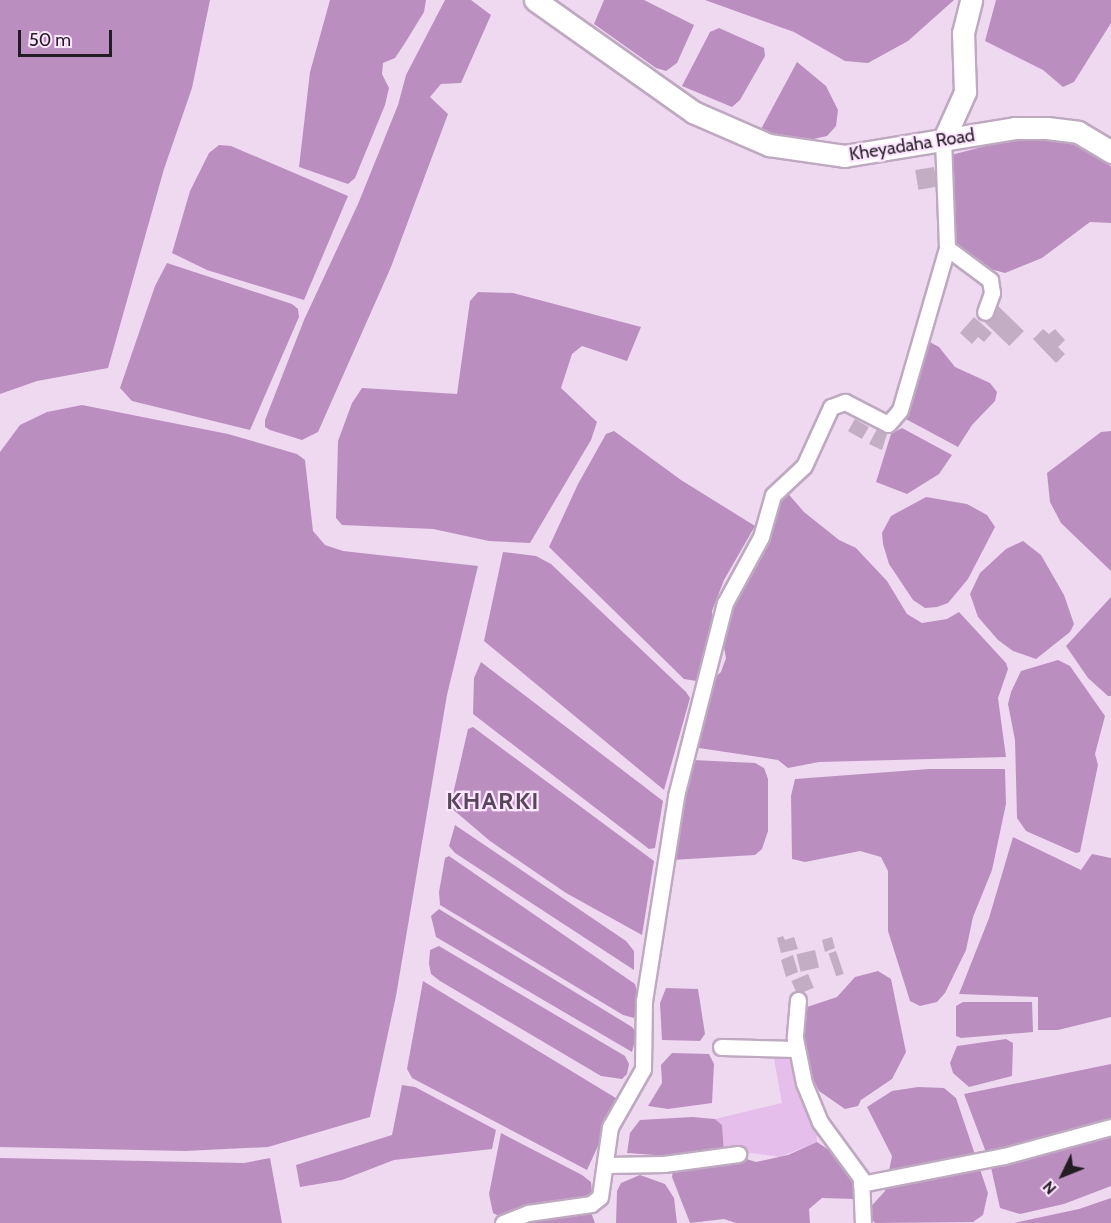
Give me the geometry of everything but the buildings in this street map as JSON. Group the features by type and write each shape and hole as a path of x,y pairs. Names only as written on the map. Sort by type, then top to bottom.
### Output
{"main road":[{"name":"Kheyadaha Road","path":"535,0 693,112 769,145 844,156 1016,128 1047,128 1078,132 1111,152"},
{"path":"943,141 965,92 963,33 971,0"}],"street":[{"path":"502,1223 528,1213 596,1202 606,1164 610,1127 643,1069 644,1001 676,795 729,590 761,537 773,495 804,466 831,407 845,402 888,424 897,417 947,248 943,141"},
{"path":"947,248 990,280 992,293 985,312"},
{"path":"798,1000 796,1049 820,1122 856,1168 861,1184 863,1223"},
{"path":"722,1047 796,1049"},
{"path":"861,1184 1004,1156 1111,1126"},
{"path":"606,1164 664,1164 738,1154"}],"shaded area":[{"path":"0,0 210,0 192,88 164,169 108,368 37,381 0,394"},
{"path":"330,0 426,0 424,12 395,58 383,63 382,74 389,88 385,105 355,178 348,184 299,167 310,72"},
{"path":"445,0 471,0 491,15 461,83 441,84 430,97 448,114 391,267 318,432 302,440 270,430 265,427 265,420 304,320 358,204 398,105 406,75"},
{"path":"604,0 644,0 694,25 677,63 666,71 656,68 594,24"},
{"path":"705,0 954,0 908,41 868,63 845,61 794,32"},
{"path":"996,0 1111,0 1111,23 1074,82 1063,87 1043,70 985,41"},
{"path":"719,28 764,48 765,56 740,100 732,107 682,86 710,32"},
{"path":"797,62 826,86 838,110 836,126 827,136 809,140 778,136 761,129"},
{"path":"1042,138 1075,145 1102,156 1111,167 1111,223 1090,222 1042,258 1005,273 979,266 952,240 951,155 1005,141"},
{"path":"219,145 231,146 348,196 304,300 207,270 172,253 190,191 209,153"},
{"path":"167,263 292,304 298,309 299,317 250,430 132,401 120,388 155,286"},
{"path":"478,292 513,293 641,327 627,361 582,346 572,354 561,388 597,422 591,440 530,543 489,541 433,529 342,525 336,518 338,441 352,403 362,388 457,394 470,301"},
{"path":"926,340 939,347 955,367 990,383 997,392 995,401 972,425 958,447 902,417"},
{"path":"82,405 228,434 297,454 305,460 313,531 325,545 343,551 478,566 447,695 396,996 370,1117 268,1147 185,1151 0,1147 0,452 20,425 47,412"},
{"path":"902,428 952,455 939,474 907,494 876,482 891,434"},
{"path":"614,431 681,480 755,526 724,580 712,611 713,632 696,681 684,679 549,547 578,484 606,434"},
{"path":"1111,431 1111,571 1061,523 1050,502 1047,473 1101,432"},
{"path":"785,490 804,512 839,540 856,548 887,581 907,614 922,623 947,619 959,612 1006,663 1008,669 998,698 1006,757 819,762 788,768 778,760 699,748 692,742 705,686 721,672 726,658 722,637 729,603 776,495"},
{"path":"926,497 967,504 987,515 995,527 968,579 948,603 925,608 913,600 889,564 882,533 891,516"},
{"path":"1023,541 1041,555 1064,595 1074,624 1070,632 1036,659 1013,651 998,640 978,617 970,594 980,573 1006,549"},
{"path":"503,552 536,556 551,564 686,692 690,698 664,790 484,641"},
{"path":"1111,597 1111,696 1108,696 1088,678 1066,646"},
{"path":"1058,660 1070,666 1105,716 1095,754 1098,765 1080,852 1076,853 1026,831 1017,818 1015,740 1008,704 1011,692 1021,671"},
{"path":"481,662 663,801 655,848 649,849 473,714 474,678"},
{"path":"473,727 654,861 642,935 566,893 490,841 450,807 468,729"},
{"path":"693,760 755,763 764,768 768,779 768,831 762,849 755,855 672,860 689,767"},
{"path":"929,769 1005,769 1006,804 992,870 973,917 966,950 945,993 937,1002 920,1006 910,1001 888,931 888,871 881,857 860,851 805,862 792,859 791,796 795,779"},
{"path":"455,825 626,941 634,951 634,970 455,853 449,846"},
{"path":"1013,837 1081,870 1092,854 1111,858 1111,1017 1058,1030 1038,1030 1038,997 959,994 989,918"},
{"path":"449,856 635,984 639,999 634,1018 623,1015 440,905 439,892 445,858"},
{"path":"439,909 632,1027 637,1033 632,1052 436,937 431,916"},
{"path":"439,946 625,1056 629,1064 627,1074 622,1079 601,1076 440,981 431,974 429,964 430,950"},
{"path":"878,971 891,979 906,1052 892,1079 861,1100 858,1106 845,1109 819,1091 805,1063 801,1032 807,1007 837,997 855,977"},
{"path":"423,981 624,1103 603,1135 587,1170 412,1078 407,1069"},
{"path":"666,988 698,989 705,1034 700,1041 662,1040 660,1003"},
{"path":"963,1002 1032,1002 1033,1032 961,1038 956,1036 956,1006"},
{"path":"1006,1039 1013,1043 1012,1076 969,1087 953,1073 950,1063 957,1046"},
{"path":"772,1048 796,1049 816,1117 817,1142 780,1157 750,1153 743,1158 724,1153 722,1125 715,1119 782,1103"},
{"path":"672,1053 709,1054 714,1064 712,1103 668,1109 648,1106 662,1083 661,1065"},
{"path":"1111,1064 1111,1186 1064,1204 1020,1214 1000,1208 990,1163 964,1094"},
{"path":"402,1085 415,1087 496,1130 492,1149 394,1160 342,1180 300,1187 296,1165 392,1135"},
{"path":"918,1087 944,1088 956,1098 988,1193 983,1215 973,1222 875,1223 866,1212 885,1191 892,1156 867,1107 892,1091"},
{"path":"692,1117 715,1119 722,1125 724,1153 683,1157 627,1153 630,1133 640,1120"},
{"path":"501,1133 582,1175 591,1182 592,1193 588,1198 503,1218 493,1213 489,1194"},
{"path":"817,1142 835,1154 855,1179 854,1199 822,1198 809,1209 810,1223 736,1223 724,1219 690,1223 672,1177 673,1169 743,1158 756,1162 788,1155"},
{"path":"0,1158 244,1163 270,1158 282,1223 0,1223"},
{"path":"640,1175 665,1184 674,1198 677,1223 616,1223 617,1191 621,1183"},
{"path":"1111,1198 1111,1223 1014,1223 1079,1209"},
{"path":"590,1210 595,1223 511,1223"}],"district":[{"name":"KHARKI","path":"493,801"}]}
